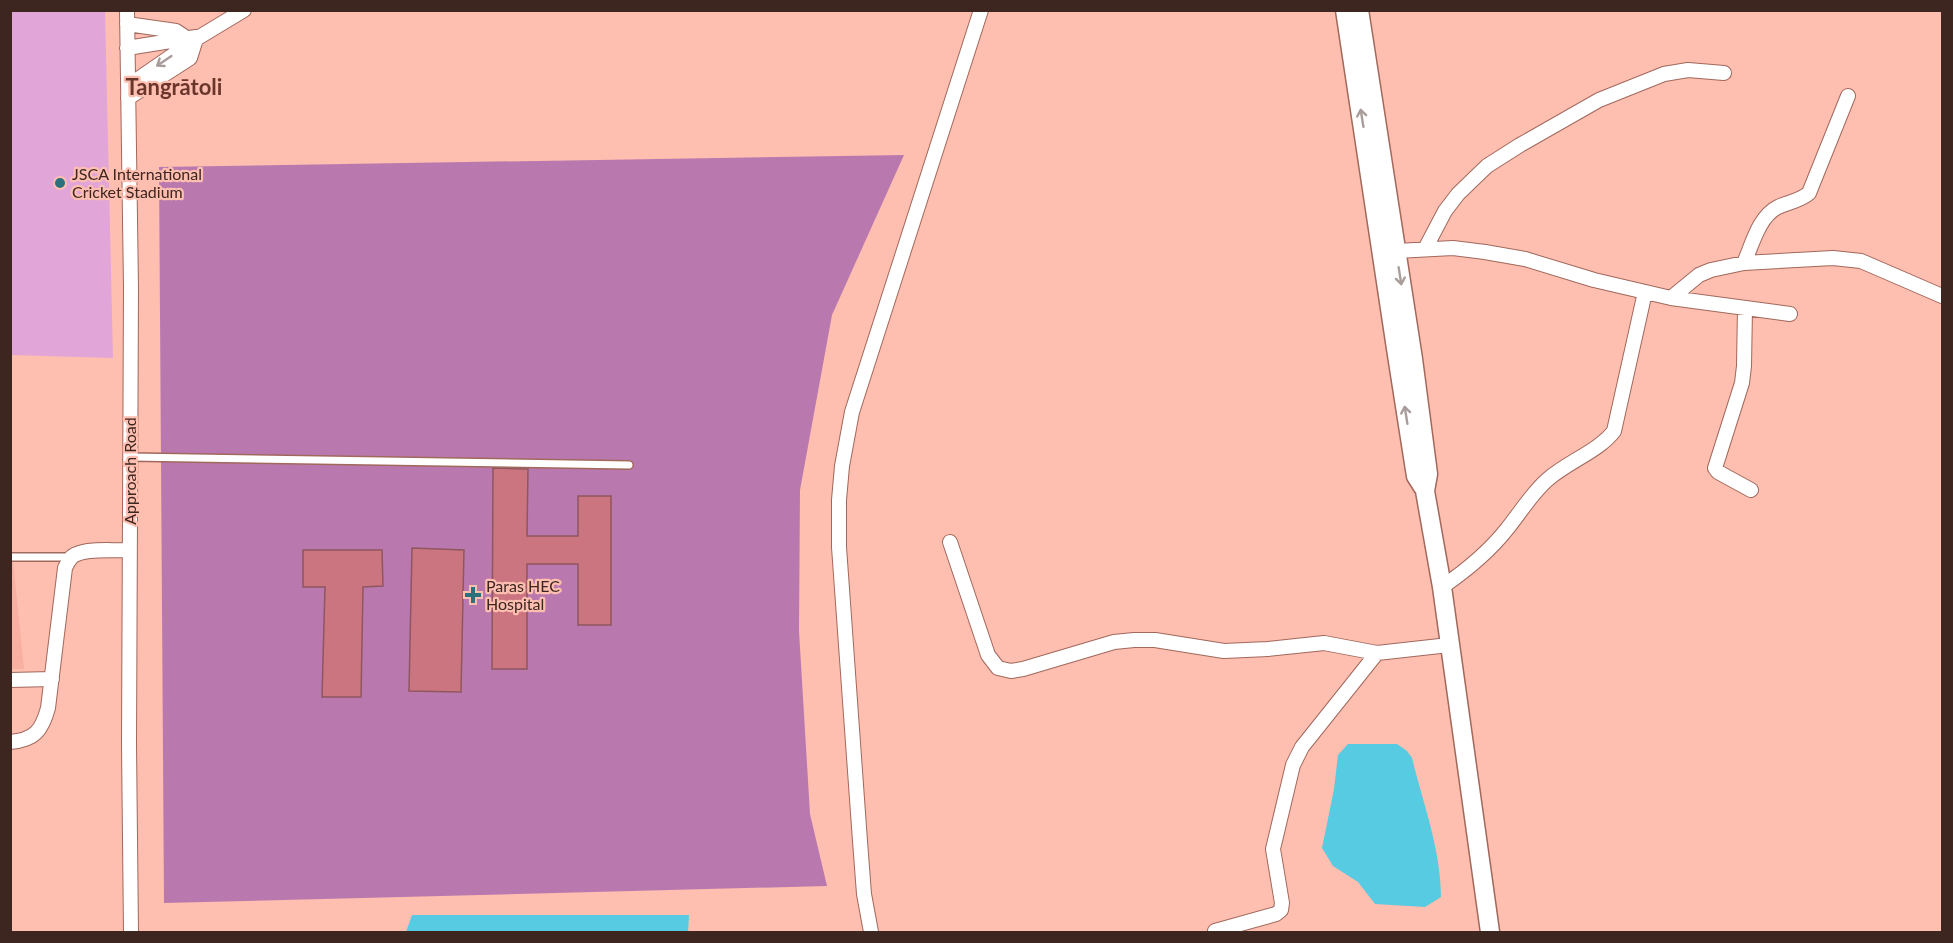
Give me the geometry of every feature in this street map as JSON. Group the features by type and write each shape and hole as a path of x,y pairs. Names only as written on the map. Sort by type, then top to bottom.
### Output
{"main road":[{"path":"1345,10 1416,476 1425,491"},
{"path":"1359,10 1428,474 1425,491 1442,586 1490,933"}],"street":[{"path":"127,48 195,38 244,10"},
{"path":"871,933 864,894 840,547 839,500 842,466 852,412 981,10"},
{"path":"127,17 195,38"},
{"name":"Approach Road","path":"127,17 131,288 129,550 131,933"},
{"path":"128,92 190,58 195,38"},
{"path":"1425,249 1445,211 1458,194 1487,166 1520,145 1599,100 1664,74 1688,70 1724,74"},
{"path":"1744,263 1767,215 1779,206 1798,200 1809,193 1848,96"},
{"path":"1396,251 1464,250 1525,259 1593,280 1671,298 1790,314"},
{"path":"1671,298 1700,275 1711,270 1744,263 1833,258 1861,261 1942,296"},
{"path":"1442,586 1474,564 1491,548 1545,482 1557,471 1605,441 1614,431 1645,292"},
{"path":"1745,308 1742,383 1715,468 1718,472 1751,490"},
{"path":"950,542 988,655 998,668 1004,670 1023,669 1114,642 1134,640 1155,640 1224,651 1260,650 1324,643 1377,653 1449,645"},
{"path":"10,742 26,740 34,735 40,728 48,708 65,568 72,557 84,552 129,550"},
{"path":"1215,931 1276,914 1281,910 1282,903 1272,849 1293,765 1312,733 1377,653"},
{"path":"10,680 52,679"}],"lane":[{"path":"130,457 629,465"},
{"path":"10,557 72,557"}],"shaded area":[{"name":"JSCA International Cricket Stadium","path":"11,10 105,11 113,358 11,355"},
{"path":"904,155 832,315 800,490 799,631 810,814 827,886 164,903 159,167"},
{"path":"11,542 24,669 11,669"}],"water":[{"path":"1348,744 1397,744 1412,758 1435,844 1440,879 1441,897 1425,907 1375,904 1358,882 1333,866 1322,848 1334,789 1338,755"},
{"path":"412,915 689,915 688,932 406,932"}],"building":[{"path":"493,468 528,469 527,536 578,536 578,496 611,496 611,625 578,625 578,564 527,564 527,669 492,669"},
{"path":"412,548 464,550 461,692 409,691"},
{"path":"303,550 382,550 383,586 363,587 361,697 322,697 325,587 303,587"}],"place":[{"name":"JSCA International Cricket Stadium","path":"60,183"},
{"name":"Paras HEC Hospital","path":"473,595"}],"district":[{"name":"Tangrātoli","path":"174,87"}]}
